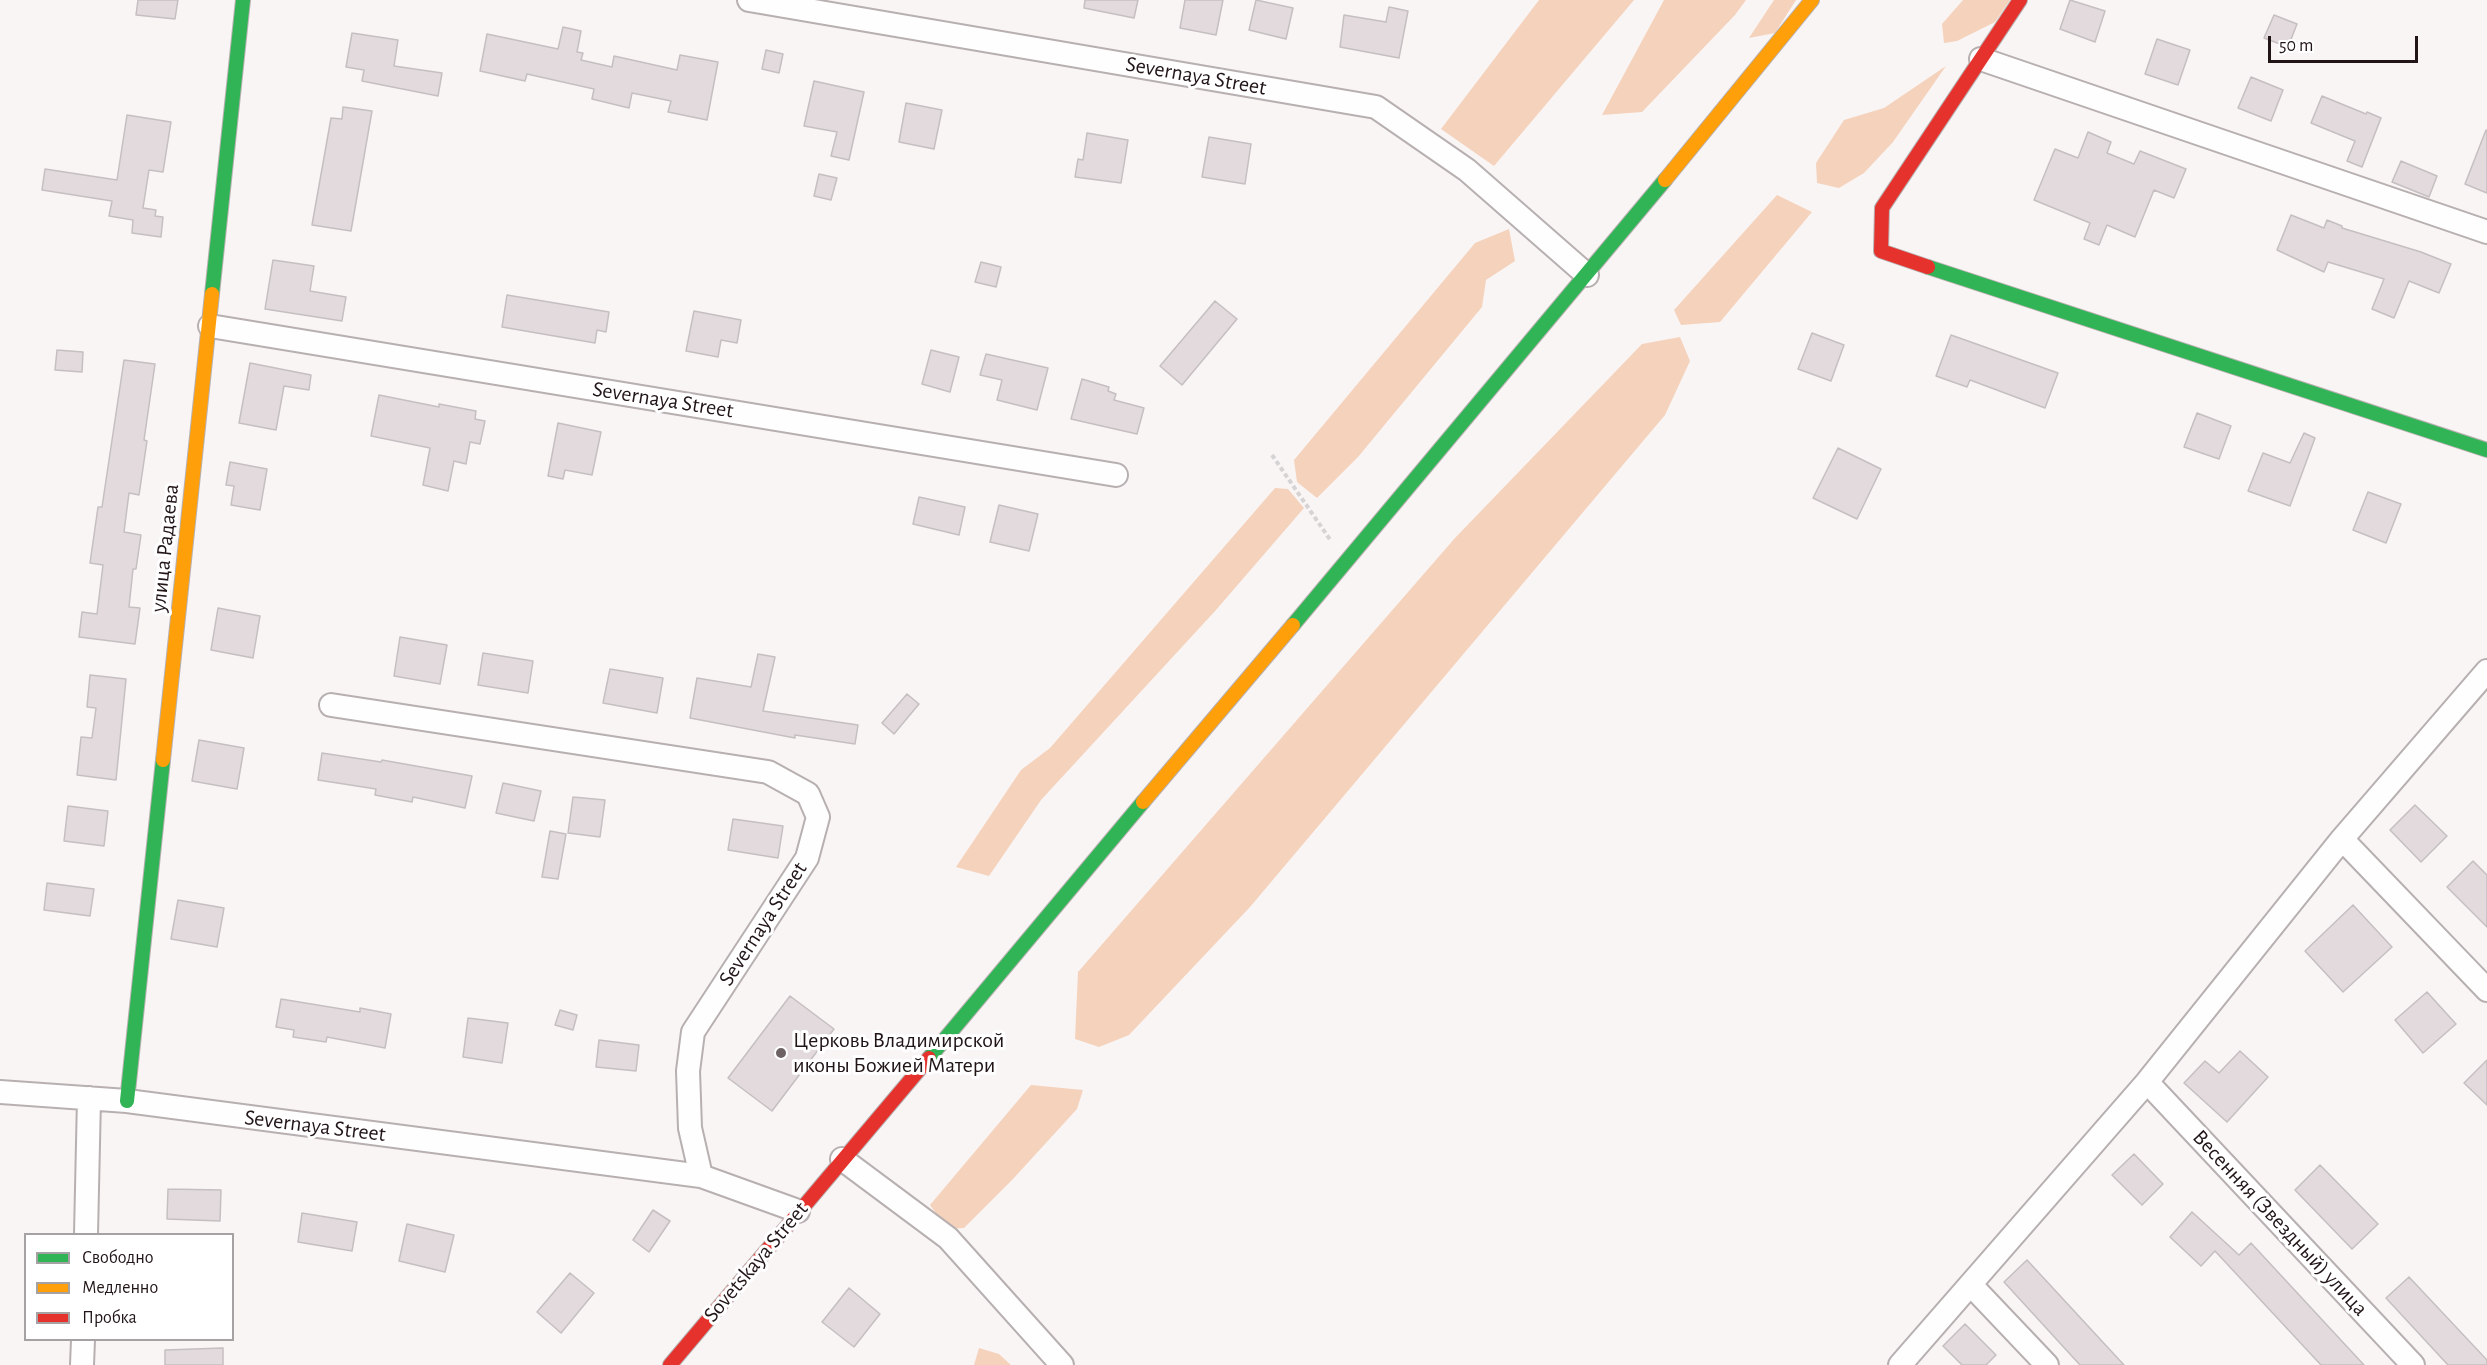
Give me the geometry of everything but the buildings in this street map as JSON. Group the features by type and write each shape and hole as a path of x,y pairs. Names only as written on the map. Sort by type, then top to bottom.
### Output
{"street":[{"name":"улица Радаева","path":"127,1101 243,0"},
{"name":"Severnaya Street","path":"750,0 1376,107 1467,170 1587,274"},
{"name":"Sovetskaya Street","path":"670,1365 1587,274 1812,0"},
{"path":"2020,0 1882,208 1881,251 2487,450"},
{"path":"1981,59 2487,232"},
{"name":"Severnaya Street","path":"210,326 1116,475"},
{"path":"1900,1365 2147,1082 2342,839 2487,672"},
{"name":"Severnaya Street","path":"331,705 768,772 808,794 818,817 807,858 693,1032 688,1071 690,1128 701,1176"},
{"path":"2342,839 2487,990"},
{"name":"Весенняя (Звездный) улица","path":"2147,1082 2413,1365"},
{"name":"Severnaya Street","path":"0,1092 127,1101 701,1176 798,1211"},
{"path":"86,1233 89,1098"},
{"path":"842,1159 948,1238 1062,1365"},
{"path":"1971,1285 2047,1365"},
{"path":"82,1365 83,1341"}],"path":[{"path":"1272,455 1345,562"}],"shaded area":[{"path":"1539,0 1634,0 1494,166 1441,129"},
{"path":"1664,0 1746,0 1735,15 1642,112 1602,115"},
{"path":"1774,0 1796,0 1775,33 1749,38"},
{"path":"1963,0 2010,0 1995,22 1957,41 1944,43 1942,24"},
{"path":"1946,66 1893,142 1864,173 1839,188 1817,183 1816,163 1844,120 1884,108"},
{"path":"1777,195 1812,212 1720,322 1681,325 1674,310"},
{"path":"1509,229 1515,261 1486,280 1482,307 1358,457 1317,498 1297,482 1294,460 1475,243"},
{"path":"1680,337 1690,361 1665,415 1250,907 1129,1035 1099,1047 1075,1039 1078,972 1455,538 1642,344"},
{"path":"1275,488 1288,489 1304,508 1216,610 1041,800 989,876 956,867 1021,770 1050,748"},
{"path":"1031,1085 1083,1090 1077,1109 1013,1179 964,1228 947,1229 930,1205"},
{"path":"979,1348 999,1354 1011,1365 974,1365"}],"traffic: fast":[{"path":"212,294 243,0"},
{"path":"1293,625 1665,180"},
{"path":"1928,267 2487,450"},
{"path":"127,1101 163,760"},
{"path":"929,1058 1143,802"}],"traffic: slow":[{"path":"1665,180 1812,0"},
{"path":"163,760 212,294"},
{"path":"1143,802 1293,625"}],"traffic: jam":[{"path":"1928,267 1881,251 1882,208 2020,0"},
{"path":"670,1365 929,1058"}],"place":[{"name":"Церковь Владимирской иконы Божией Матери","path":"781,1053"}]}
